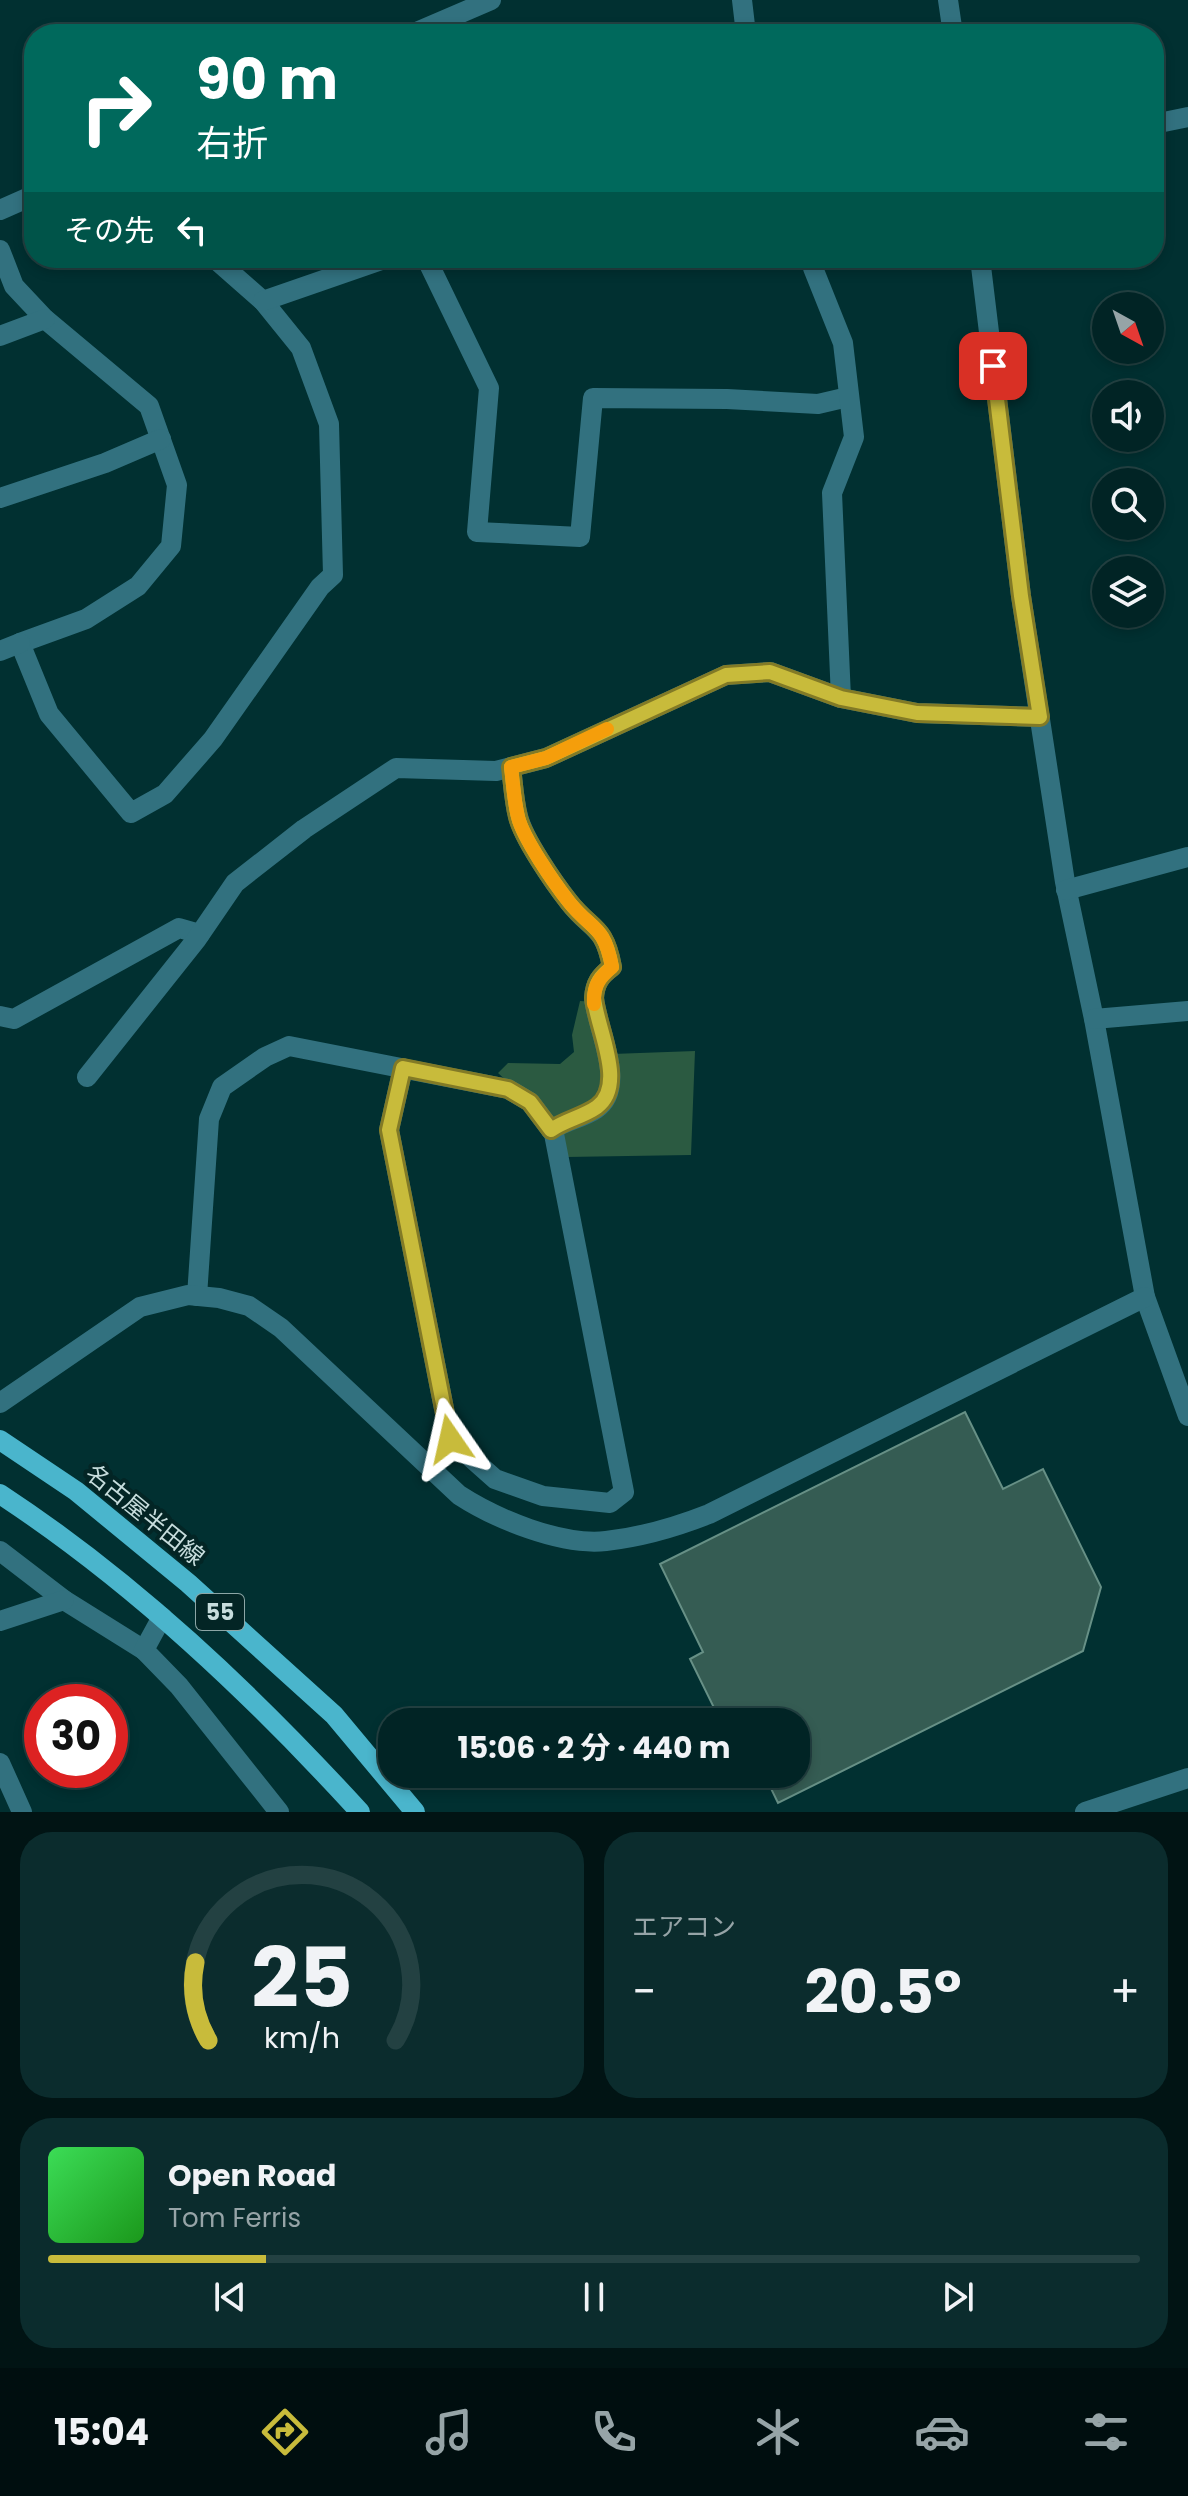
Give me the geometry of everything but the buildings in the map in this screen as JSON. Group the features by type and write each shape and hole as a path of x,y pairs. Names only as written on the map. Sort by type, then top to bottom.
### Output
{"main road":[{"name":"名古屋半田線","path":"0,1440 76,1491 199,1593 334,1715 415,1812"},
{"name":"55","path":"0,1494 51,1527 162,1617 296,1742 360,1812"}],"street":[{"path":"435,24 491,0"},
{"path":"742,0 745,24"},
{"path":"948,0 952,24"},
{"path":"1164,122 1188,117"},
{"path":"0,210 24,199"},
{"path":"0,250 14,286 45,319 149,406 177,485 171,546 138,586 86,619 0,651"},
{"path":"20,643 49,714 131,813 165,794 213,739 320,587 333,575 329,424 301,348 263,301 225,268"},
{"path":"263,301 358,268"},
{"path":"431,268 489,388 477,532 580,537 593,398 727,399 818,404 848,397"},
{"path":"813,268 843,343 854,437 832,493 841,698"},
{"path":"981,268 1021,596 1066,890 1094,1019 1145,1297 1188,1416"},
{"path":"0,336 45,319"},
{"path":"0,498 105,463 161,439"},
{"path":"87,1077 200,934 235,883 304,829 396,768 496,771 546,758 726,675 770,672 841,698 917,713 1040,717"},
{"path":"511,767 523,831 570,903 598,928 608,946 612,967 594,987 611,1088 606,1099 594,1110 551,1130"},
{"path":"1066,890 1188,857"},
{"path":"0,1016 14,1019 179,928 200,934"},
{"path":"1094,1019 1188,1011"},
{"path":"197,1296 209,1119 222,1087 265,1057 289,1046 403,1068 508,1089 530,1102 554,1134 624,1492 610,1503 543,1496 495,1479 450,1439 389,1130 403,1068"},
{"path":"0,1403 140,1307 188,1295 219,1298 249,1306 281,1328 459,1495 485,1512 530,1530 604,1542 674,1528 709,1514 1145,1297"},
{"path":"0,1551 64,1600 144,1650 179,1686 279,1812"},
{"path":"0,1621 64,1600"},
{"path":"144,1650 162,1617"},
{"path":"0,1763 22,1812"},
{"path":"1085,1812 1188,1778"}],"green space":[{"path":"580,1001 595,1002 612,1054 695,1051 691,1155 566,1157 510,1084 498,1073 508,1063 560,1064 574,1052 572,1035"}],"slow traffic":[{"path":"594,1004 594,987 612,967 608,946 598,928 570,903 523,831 511,767 546,758 607,729"}],"route":[{"path":"450,1439 389,1130 403,1068 508,1089 530,1102 551,1130 594,1110 606,1099 611,1088 594,998 594,987 612,967 608,946 598,928 570,903 523,831 511,767 546,758 726,675 770,672 841,698 917,713 1040,717 1021,596 993,366"}]}
